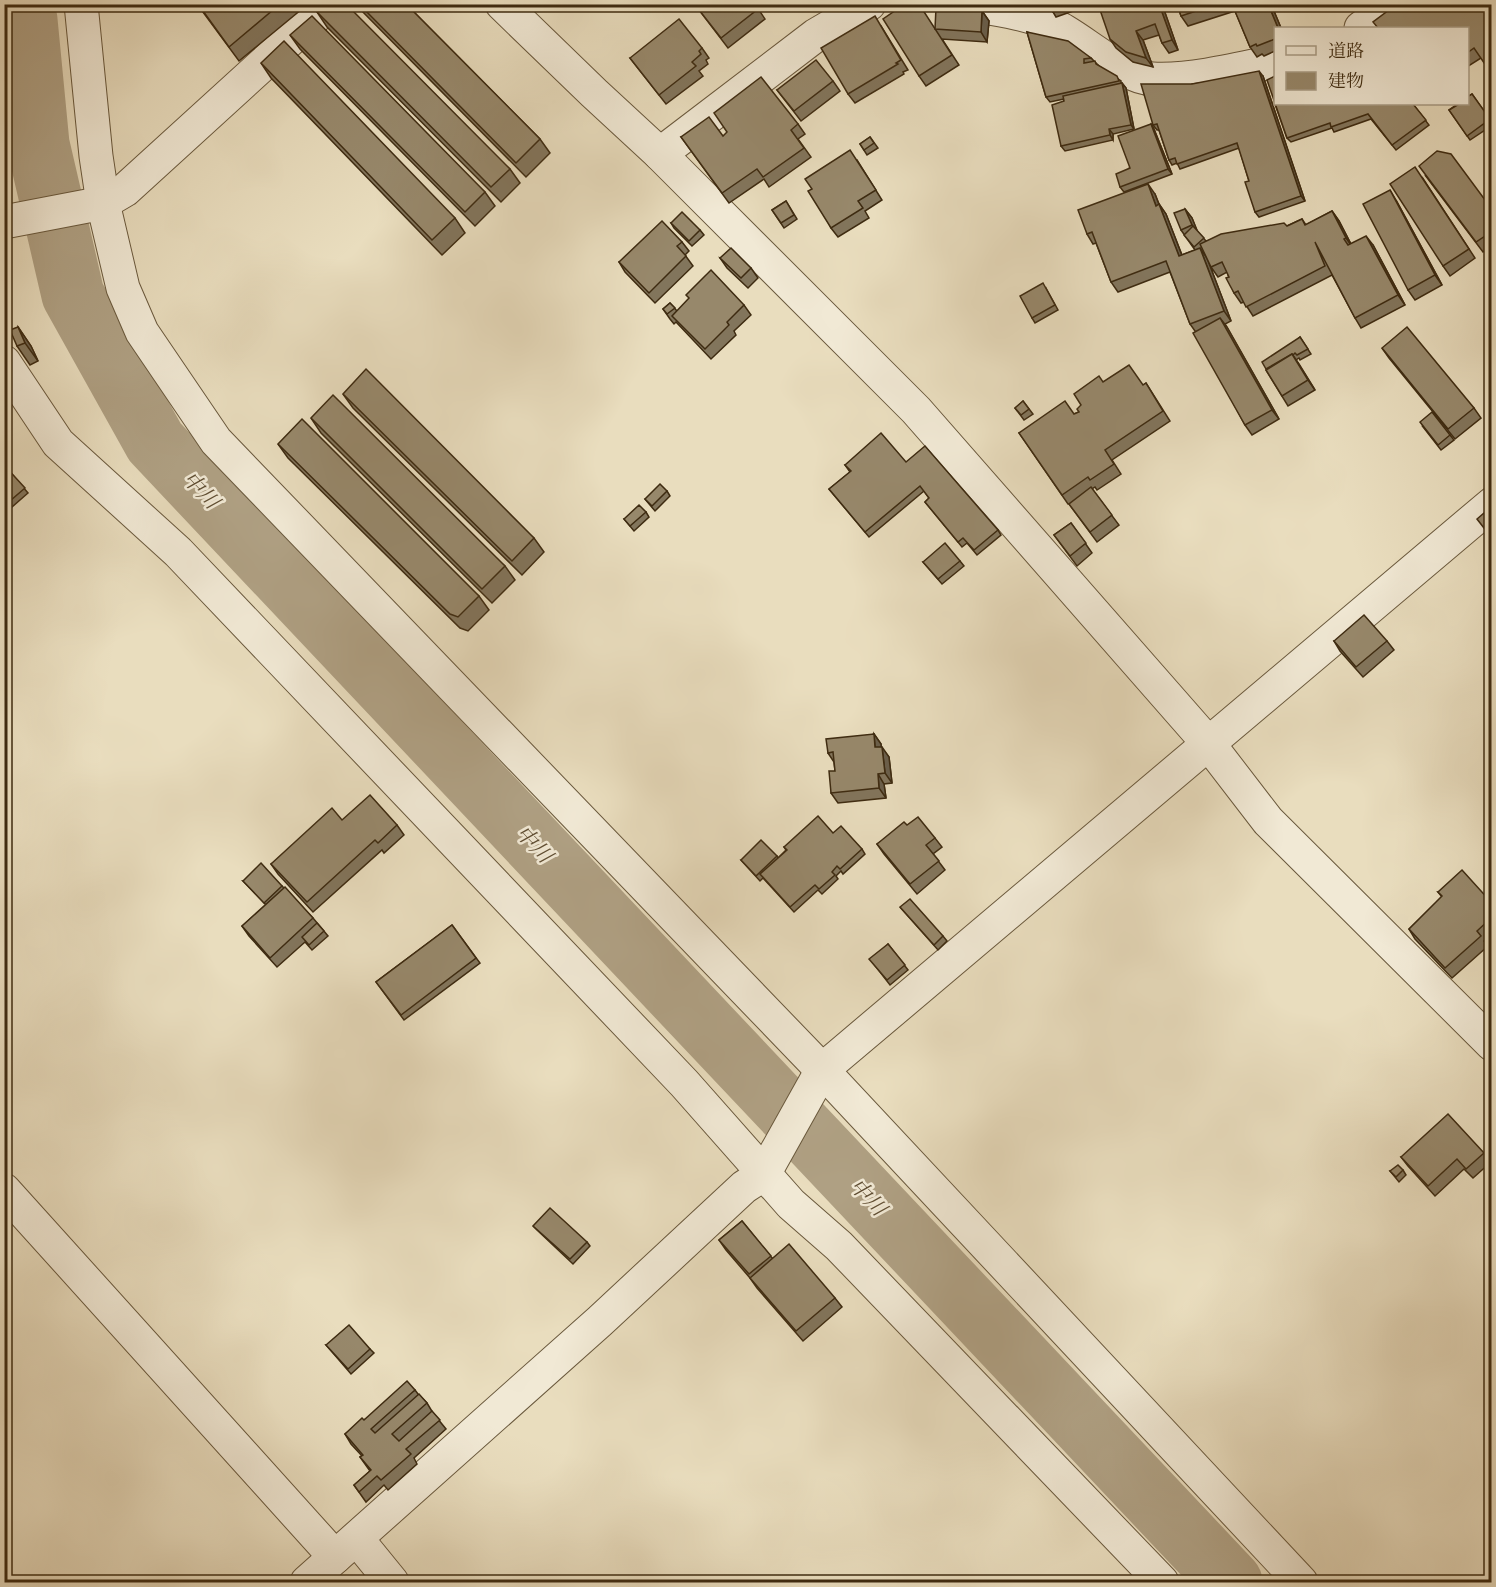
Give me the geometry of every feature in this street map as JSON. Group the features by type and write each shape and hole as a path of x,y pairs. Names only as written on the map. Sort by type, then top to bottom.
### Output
{"street":[{"path":"81,4 96,156 95,204 123,288 142,332 216,441 822,1070 1301,1582"},
{"path":"7,222 95,204 125,190 329,4"},
{"path":"502,4 660,154 916,410 1208,743 1268,821 1491,1044"},
{"path":"660,154 816,35 869,4"},
{"path":"964,4 1012,12 1057,27 1128,71 1152,80 1219,74 1274,62"},
{"path":"1362,27 1394,4"},
{"path":"4,362 58,443 177,552 684,1083 791,1204 839,1246 1162,1582"},
{"path":"308,1582 600,1321 744,1187 764,1174 822,1070 1491,504"},
{"path":"4,1190 346,1548 392,1582"}],"building":[{"path":"198,4 280,4 229,47"},
{"path":"325,4 346,4 510,169 491,187 317,12"},
{"path":"359,4 406,4 540,139 516,163"},
{"path":"698,4 755,4 758,9 721,38 696,6"},
{"path":"905,4 911,6 919,4 952,55 919,76 883,19"},
{"path":"1051,4 1075,4 1053,12"},
{"path":"1098,4 1159,4 1172,40 1162,43 1155,24 1136,31 1146,58 1126,52 1110,39"},
{"path":"1177,4 1217,4 1181,16"},
{"path":"1232,4 1268,4 1278,27 1274,27 1274,39 1250,47"},
{"path":"1397,4 1488,4 1491,9 1491,73 1474,48 1469,52 1469,27 1377,27 1373,22"},
{"path":"936,8 982,11 981,32 935,29"},
{"path":"312,16 485,192 465,212 290,35"},
{"path":"875,16 901,60 848,94 821,48"},
{"path":"679,19 702,48 699,51 701,54 692,62 696,66 659,95 630,58"},
{"path":"1027,32 1068,41 1091,58 1084,59 1084,63 1095,61 1096,64 1117,76 1119,81 1046,97"},
{"path":"284,41 455,218 432,240 261,63"},
{"path":"816,60 833,81 794,111 777,90"},
{"path":"1259,71 1301,196 1255,212 1245,182 1249,181 1237,143 1177,164 1175,158 1169,160 1157,124 1153,125 1141,84 1192,84"},
{"path":"1274,76 1274,100 1267,80"},
{"path":"761,77 798,124 791,130 804,148 763,177 757,169 722,193 681,137 709,117 723,136 727,132 714,113"},
{"path":"1122,83 1131,125 1109,129 1110,135 1061,146 1052,105 1064,101 1063,96"},
{"path":"1472,94 1490,119 1467,136 1449,110 1457,105 1469,105 1469,96"},
{"path":"1275,105 1414,105 1426,120 1392,145 1368,114 1331,127 1330,123 1287,138"},
{"path":"1151,124 1168,169 1120,187 1116,174 1130,168 1118,136"},
{"path":"870,137 874,143 864,150 860,144"},
{"path":"850,150 876,190 858,201 863,208 831,228 808,191 812,189 805,179"},
{"path":"1437,151 1451,154 1491,208 1491,232 1476,242 1419,166"},
{"path":"1415,167 1469,249 1443,266 1390,184"},
{"path":"1148,184 1156,206 1159,204 1179,256 1200,248 1224,311 1190,324 1166,261 1111,282 1092,232 1087,234 1078,210"},
{"path":"1390,190 1435,275 1408,290 1363,204"},
{"path":"786,201 794,215 781,223 772,210"},
{"path":"1185,209 1192,225 1181,230 1174,213"},
{"path":"1332,211 1348,245 1366,236 1398,295 1355,318 1315,242 1325,266 1246,307 1238,291 1234,293 1226,278 1229,277 1222,262 1211,267 1200,244 1221,234 1284,223 1287,226 1302,219 1305,225"},
{"path":"682,212 700,230 689,241 671,223"},
{"path":"662,221 682,242 677,246 686,256 649,293 619,262"},
{"path":"1193,226 1204,238 1194,247 1184,235"},
{"path":"731,248 751,268 741,278 720,258"},
{"path":"711,270 744,305 727,322 729,325 705,349 672,316 689,298 686,295"},
{"path":"1043,283 1055,305 1032,318 1020,296"},
{"path":"670,303 675,308 667,314 663,309"},
{"path":"1220,318 1272,410 1245,425 1193,333"},
{"path":"18,327 25,343 17,346 10,330"},
{"path":"1407,327 1474,408 1448,429 1382,348"},
{"path":"1300,337 1308,349 1297,355 1292,354 1266,369 1262,362"},
{"path":"1292,354 1308,380 1282,396 1266,370"},
{"path":"1129,365 1143,385 1146,383 1163,411 1105,450 1114,464 1090,480 1088,477 1062,495 1019,433 1065,401 1074,414 1079,412 1077,409 1081,405 1074,394 1099,376 1103,382"},
{"path":"366,369 534,538 512,561 343,394"},
{"path":"333,395 505,566 482,589 311,418"},
{"path":"1023,401 1029,409 1021,415 1015,408"},
{"path":"1432,412 1450,435 1438,445 1420,422"},
{"path":"302,419 479,596 458,617 450,614 278,444"},
{"path":"881,433 906,462 925,446 998,530 974,550 963,538 958,542 925,502 929,498 920,486 865,532 829,489 851,471 845,465"},
{"path":"4,465 25,488 4,506"},
{"path":"660,484 667,491 652,506 645,499"},
{"path":"1091,487 1112,515 1090,532 1069,504"},
{"path":"639,505 646,512 630,526 624,519"},
{"path":"1491,507 1491,537 1477,519"},
{"path":"1071,523 1086,543 1070,556 1054,535"},
{"path":"945,543 960,561 938,579 923,562"},
{"path":"1364,615 1387,641 1356,667 1334,641"},
{"path":"874,734 875,747 882,747 885,773 878,774 879,788 831,793 829,771 835,771 833,752 828,753 826,739"},
{"path":"370,795 397,825 378,843 375,840 307,902 271,864 332,808 342,820"},
{"path":"818,816 833,833 841,826 862,849 840,869 837,866 832,872 835,875 819,889 815,885 790,907 760,874 787,850 784,847"},
{"path":"918,817 935,838 926,845 939,861 910,884 877,844 904,822 907,825"},
{"path":"761,840 777,856 756,876 741,860"},
{"path":"261,863 282,886 264,903 243,881"},
{"path":"1462,870 1491,902 1491,918 1477,931 1481,936 1445,968 1409,929 1442,896 1438,892"},
{"path":"285,887 313,918 270,958 242,926"},
{"path":"910,899 943,936 934,945 900,907"},
{"path":"317,923 324,931 309,945 302,937"},
{"path":"452,925 476,958 401,1015 376,982"},
{"path":"888,944 905,965 887,980 869,959"},
{"path":"1448,1114 1484,1153 1466,1169 1457,1159 1428,1186 1401,1157"},
{"path":"1398,1165 1403,1170 1396,1177 1390,1171"},
{"path":"550,1208 587,1242 570,1259 533,1226"},
{"path":"742,1221 771,1256 749,1274 719,1240"},
{"path":"789,1244 835,1298 796,1331 750,1278"},
{"path":"349,1325 370,1349 348,1369 326,1345"},
{"path":"407,1381 415,1390 371,1429 375,1433 419,1394 427,1403 392,1434 399,1441 432,1411 440,1420 406,1449 411,1454 381,1480 377,1476 359,1492 354,1485 371,1470 360,1457 363,1455 345,1434"}],"waterway":[{"name":"中川","path":"22,4 26,20 38,144 73,295 155,442 1231,1582"}]}
